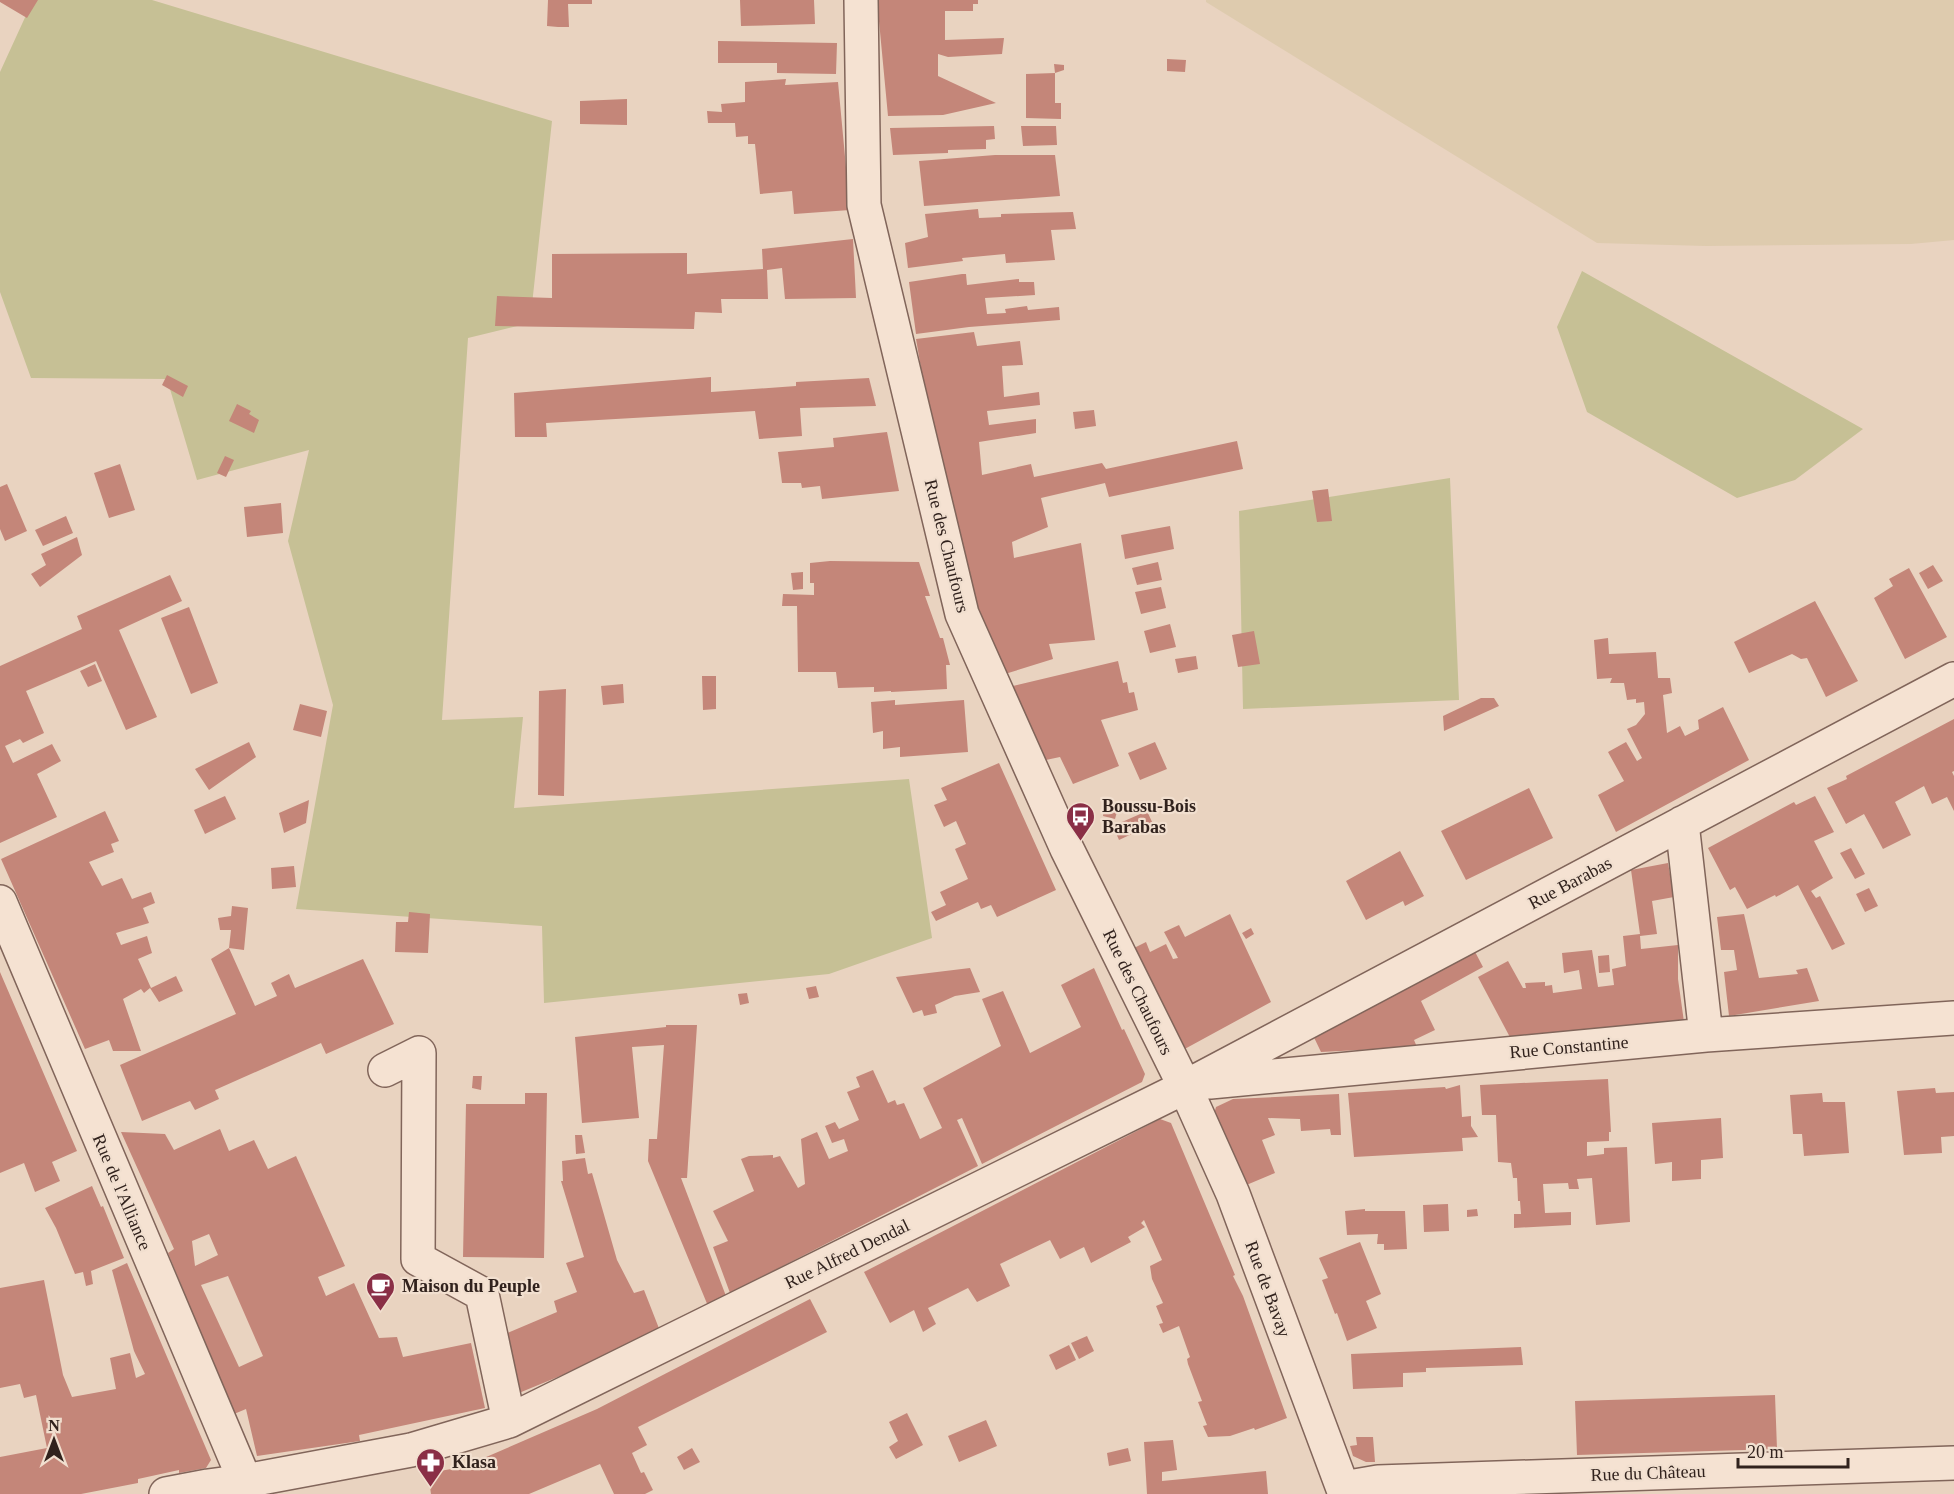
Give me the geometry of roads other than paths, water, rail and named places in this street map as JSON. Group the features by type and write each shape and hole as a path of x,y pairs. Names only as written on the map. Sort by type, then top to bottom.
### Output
{"street":[{"name":"Rue des Chaufours","path":"861,0 864,205 962,614 1067,849 1185,1087"},
{"name":"Rue Barabas","path":"1185,1087 1954,679"},
{"path":"1682,823 1706,1035"},
{"name":"Rue de l'Alliance","path":"0,902 245,1488"},
{"name":"Rue Constantine","path":"1185,1087 1222,1079 1706,1035 1954,1018"},
{"path":"385,1070 419,1053 418,1259 482,1294 509,1421"},
{"name":"Rue Alfred Dendal","path":"166,1494 208,1486 245,1488 411,1450 509,1421 1185,1087"},
{"name":"Rue de Bavay","path":"1185,1087 1233,1194 1344,1491"},
{"name":"Rue du Château","path":"1344,1491 1378,1482 1954,1463"}],"place":[{"name":"Boussu-Bois Barabas","path":"1081,842"},
{"name":"Maison du Peuple","path":"381,1312"},
{"name":"Klasa","path":"431,1488"}]}
